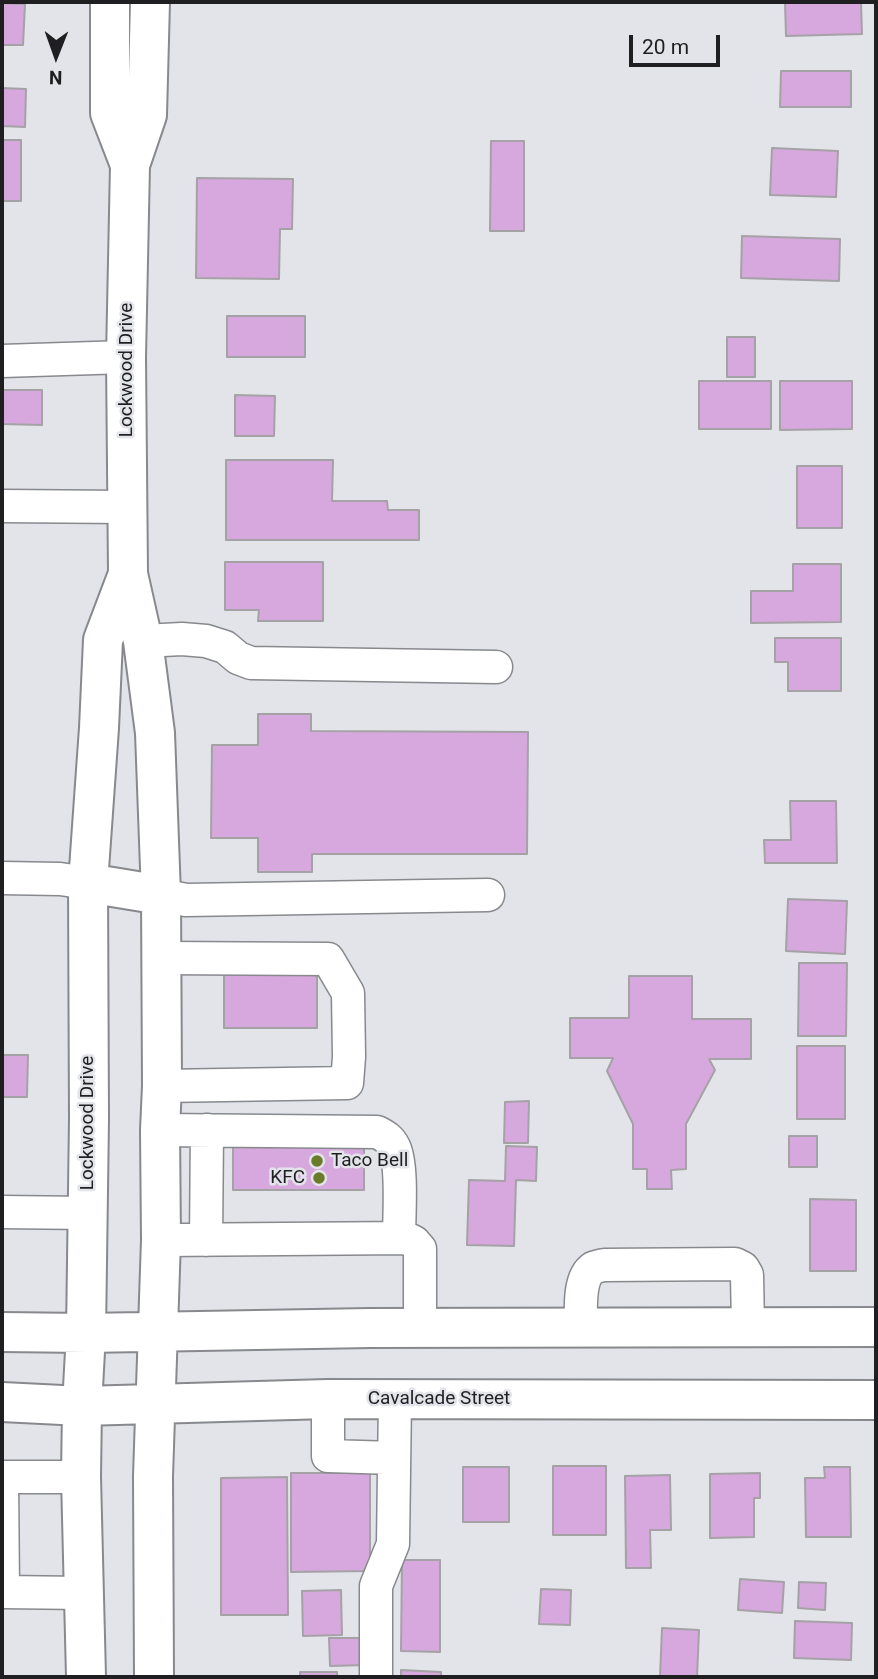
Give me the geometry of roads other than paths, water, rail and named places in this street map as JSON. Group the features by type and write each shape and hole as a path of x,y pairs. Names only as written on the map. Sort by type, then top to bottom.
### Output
{"main road":[{"name":"Lockwood Drive","path":"110,2 110,113 130,165"},
{"name":"Lockwood Drive","path":"150,2 147,115 130,165 126,356 128,574 143,641 155,733 162,895 161,1240 154,1405 154,1677"},
{"name":"Lockwood Drive","path":"86,1677 81,1477 88,1213 88,883 103,640 128,574"},
{"path":"88,883 162,895"},
{"path":"2,1332 876,1327"},
{"name":"Cavalcade Street","path":"2,1402 82,1406 328,1399 876,1400"}],"street":[{"path":"2,361 126,356"},
{"path":"2,506 127,507"},
{"path":"143,641 206,641 225,647 238,658 251,663 495,667"},
{"path":"2,877 60,878 88,883"},
{"path":"162,895 186,900 488,895"},
{"path":"162,958 328,959 348,993 349,1057 347,1083 162,1086"},
{"path":"160,1130 377,1132 389,1139 399,1161 399,1238"},
{"path":"206,1240 207,1130"},
{"path":"2,1212 88,1213"},
{"path":"161,1240 406,1238 420,1249 420,1328"},
{"path":"581,1328 584,1282 594,1267 735,1264 743,1268 747,1275 748,1327"},
{"path":"328,1399 328,1456 394,1458"},
{"path":"376,1677 376,1586 393,1544 395,1399"},
{"path":"81,1477 2,1476 2,1582 84,1593"}],"place":[{"name":"Taco Bell","path":"317,1161"},
{"name":"KFC","path":"319,1178"}]}
